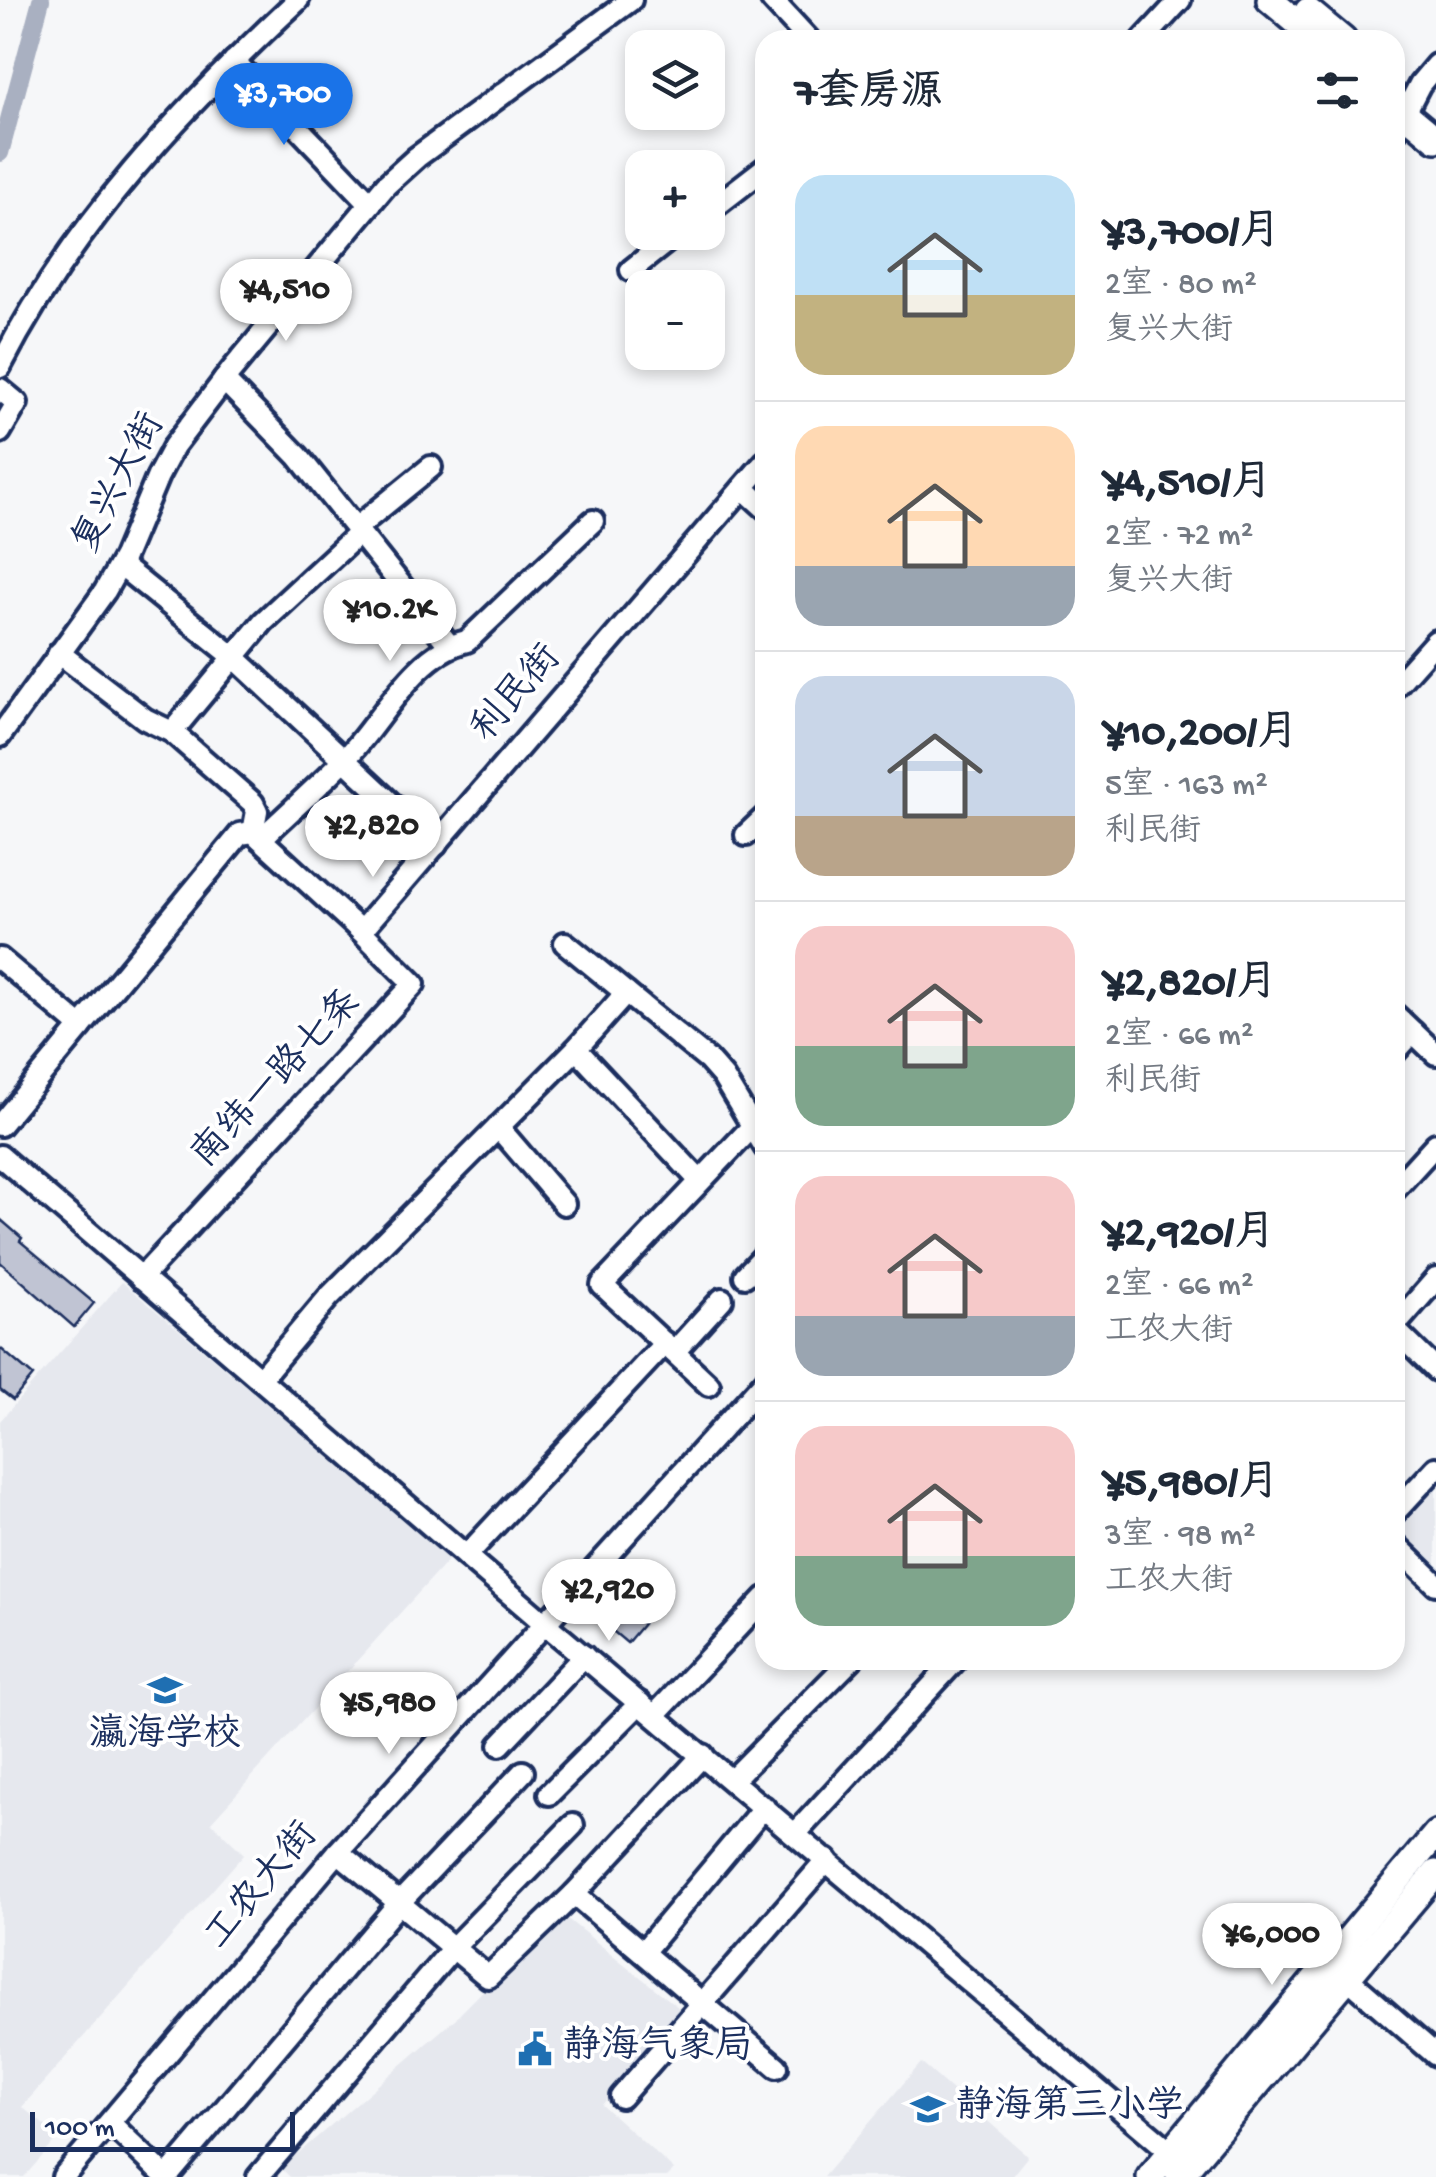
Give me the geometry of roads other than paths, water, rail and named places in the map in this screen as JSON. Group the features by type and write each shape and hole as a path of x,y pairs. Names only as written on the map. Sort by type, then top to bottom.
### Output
{"main road":[{"path":"1270,0 1306,30"},
{"path":"1295,0 1330,30"},
{"path":"1405,108 1436,118"},
{"path":"1405,111 1436,139"},
{"path":"1150,2177 1185,2168 1338,1970 1436,1834"},
{"path":"1338,1970 1436,1873"}],"street":[{"path":"0,367 44,288 82,234 174,122 298,0"},
{"name":"复兴大街","path":"3,725 120,565 174,446 369,202 417,157 631,0"},
{"path":"772,0 800,30"},
{"path":"1152,30 1180,0"},
{"path":"234,61 369,202"},
{"path":"1405,102 1436,65"},
{"path":"725,199 755,176"},
{"path":"631,270 656,250"},
{"path":"224,380 298,456 449,645"},
{"path":"0,389 17,402 0,432"},
{"path":"172,732 264,622 358,530 432,468"},
{"name":"利民街","path":"362,931 755,474"},
{"path":"743,488 755,499"},
{"path":"257,835 346,758 378,722 393,695 449,645 468,641 593,521"},
{"path":"120,565 234,657 436,845"},
{"path":"1405,676 1436,641"},
{"path":"58,653 145,719 172,732 253,803 258,811 257,835"},
{"path":"746,835 755,826"},
{"path":"0,1124 240,834 257,835 362,931"},
{"name":"南纬一路七条","path":"141,1278 414,984 362,931"},
{"path":"566,943 708,1060 755,1133"},
{"path":"0,959 82,1026"},
{"path":"260,1379 328,1298 576,1049 626,992"},
{"path":"1405,1024 1436,1054"},
{"path":"1405,1041 1413,1032"},
{"path":"576,1049 700,1181"},
{"path":"498,1126 564,1204"},
{"path":"709,1385 602,1285 751,1128"},
{"path":"1405,1178 1436,1144"},
{"path":"0,1156 1185,2168"},
{"path":"746,1276 755,1266"},
{"path":"1405,1316 1436,1280"},
{"path":"466,1556 722,1299"},
{"path":"1405,1332 1436,1370"},
{"name":"工农大街","path":"63,2177 338,1852 755,1392"},
{"path":"1405,1501 1436,1468"},
{"path":"1405,1554 1436,1584"},
{"path":"549,1794 755,1607"},
{"path":"500,1746 584,1656"},
{"path":"732,1780 841,1670"},
{"path":"796,1833 947,1670"},
{"path":"338,1852 488,1977 574,1894 703,1756"},
{"path":"110,2122 167,2177 400,1903 523,1772"},
{"path":"644,1952 764,1807"},
{"path":"258,2177 453,1948 573,1825"},
{"path":"620,2098 827,1860"},
{"path":"574,1894 777,2067"},
{"path":"1338,1970 1436,2055"}],"waterway":[{"path":"0,153 41,0"}],"place":[{"name":"瀛海学校","path":"165,1690"},
{"name":"静海气象局","path":"535,2049"},
{"name":"静海第三小学","path":"928,2109"}]}
